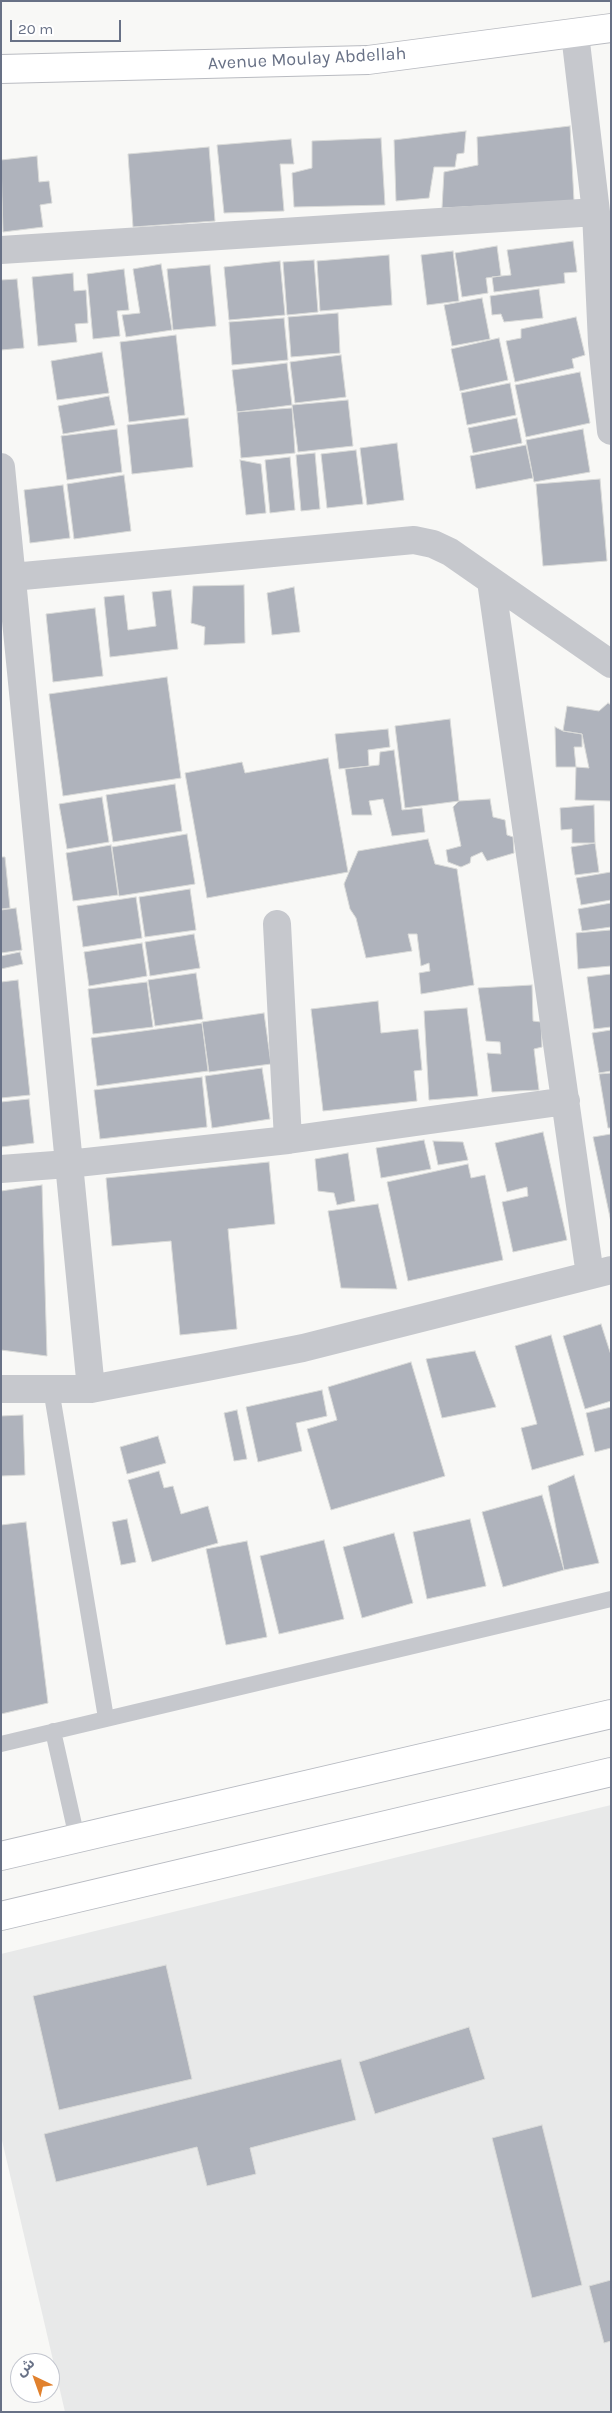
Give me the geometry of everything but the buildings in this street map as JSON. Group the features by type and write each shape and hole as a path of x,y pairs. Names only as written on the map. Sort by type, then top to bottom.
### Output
{"main road":[{"name":"Avenue Moulay Abdellah","path":"1,69 368,60 611,28"},
{"path":"1,1856 611,1714"},
{"path":"1,1916 611,1772"}],"street":[{"path":"575,34 596,212 605,249 611,431"},
{"path":"1,250 596,212"},
{"path":"1,467 6,577 90,1389"},
{"path":"6,577 414,540 433,544 450,552 611,664"},
{"path":"1,1390 90,1389 303,1348 600,1272 566,1101 491,580"},
{"path":"277,924 288,1140"},
{"path":"1,1169 68,1164 288,1140 566,1101"}],"lane":[{"path":"51,1389 106,1718"},
{"path":"1,1744 611,1599"},
{"path":"53,1731 77,1838"}],"shaded area":[{"path":"611,1805 611,2412 65,2412 60,2390 60,2353 51,2353 1,2136 1,1954"}]}
